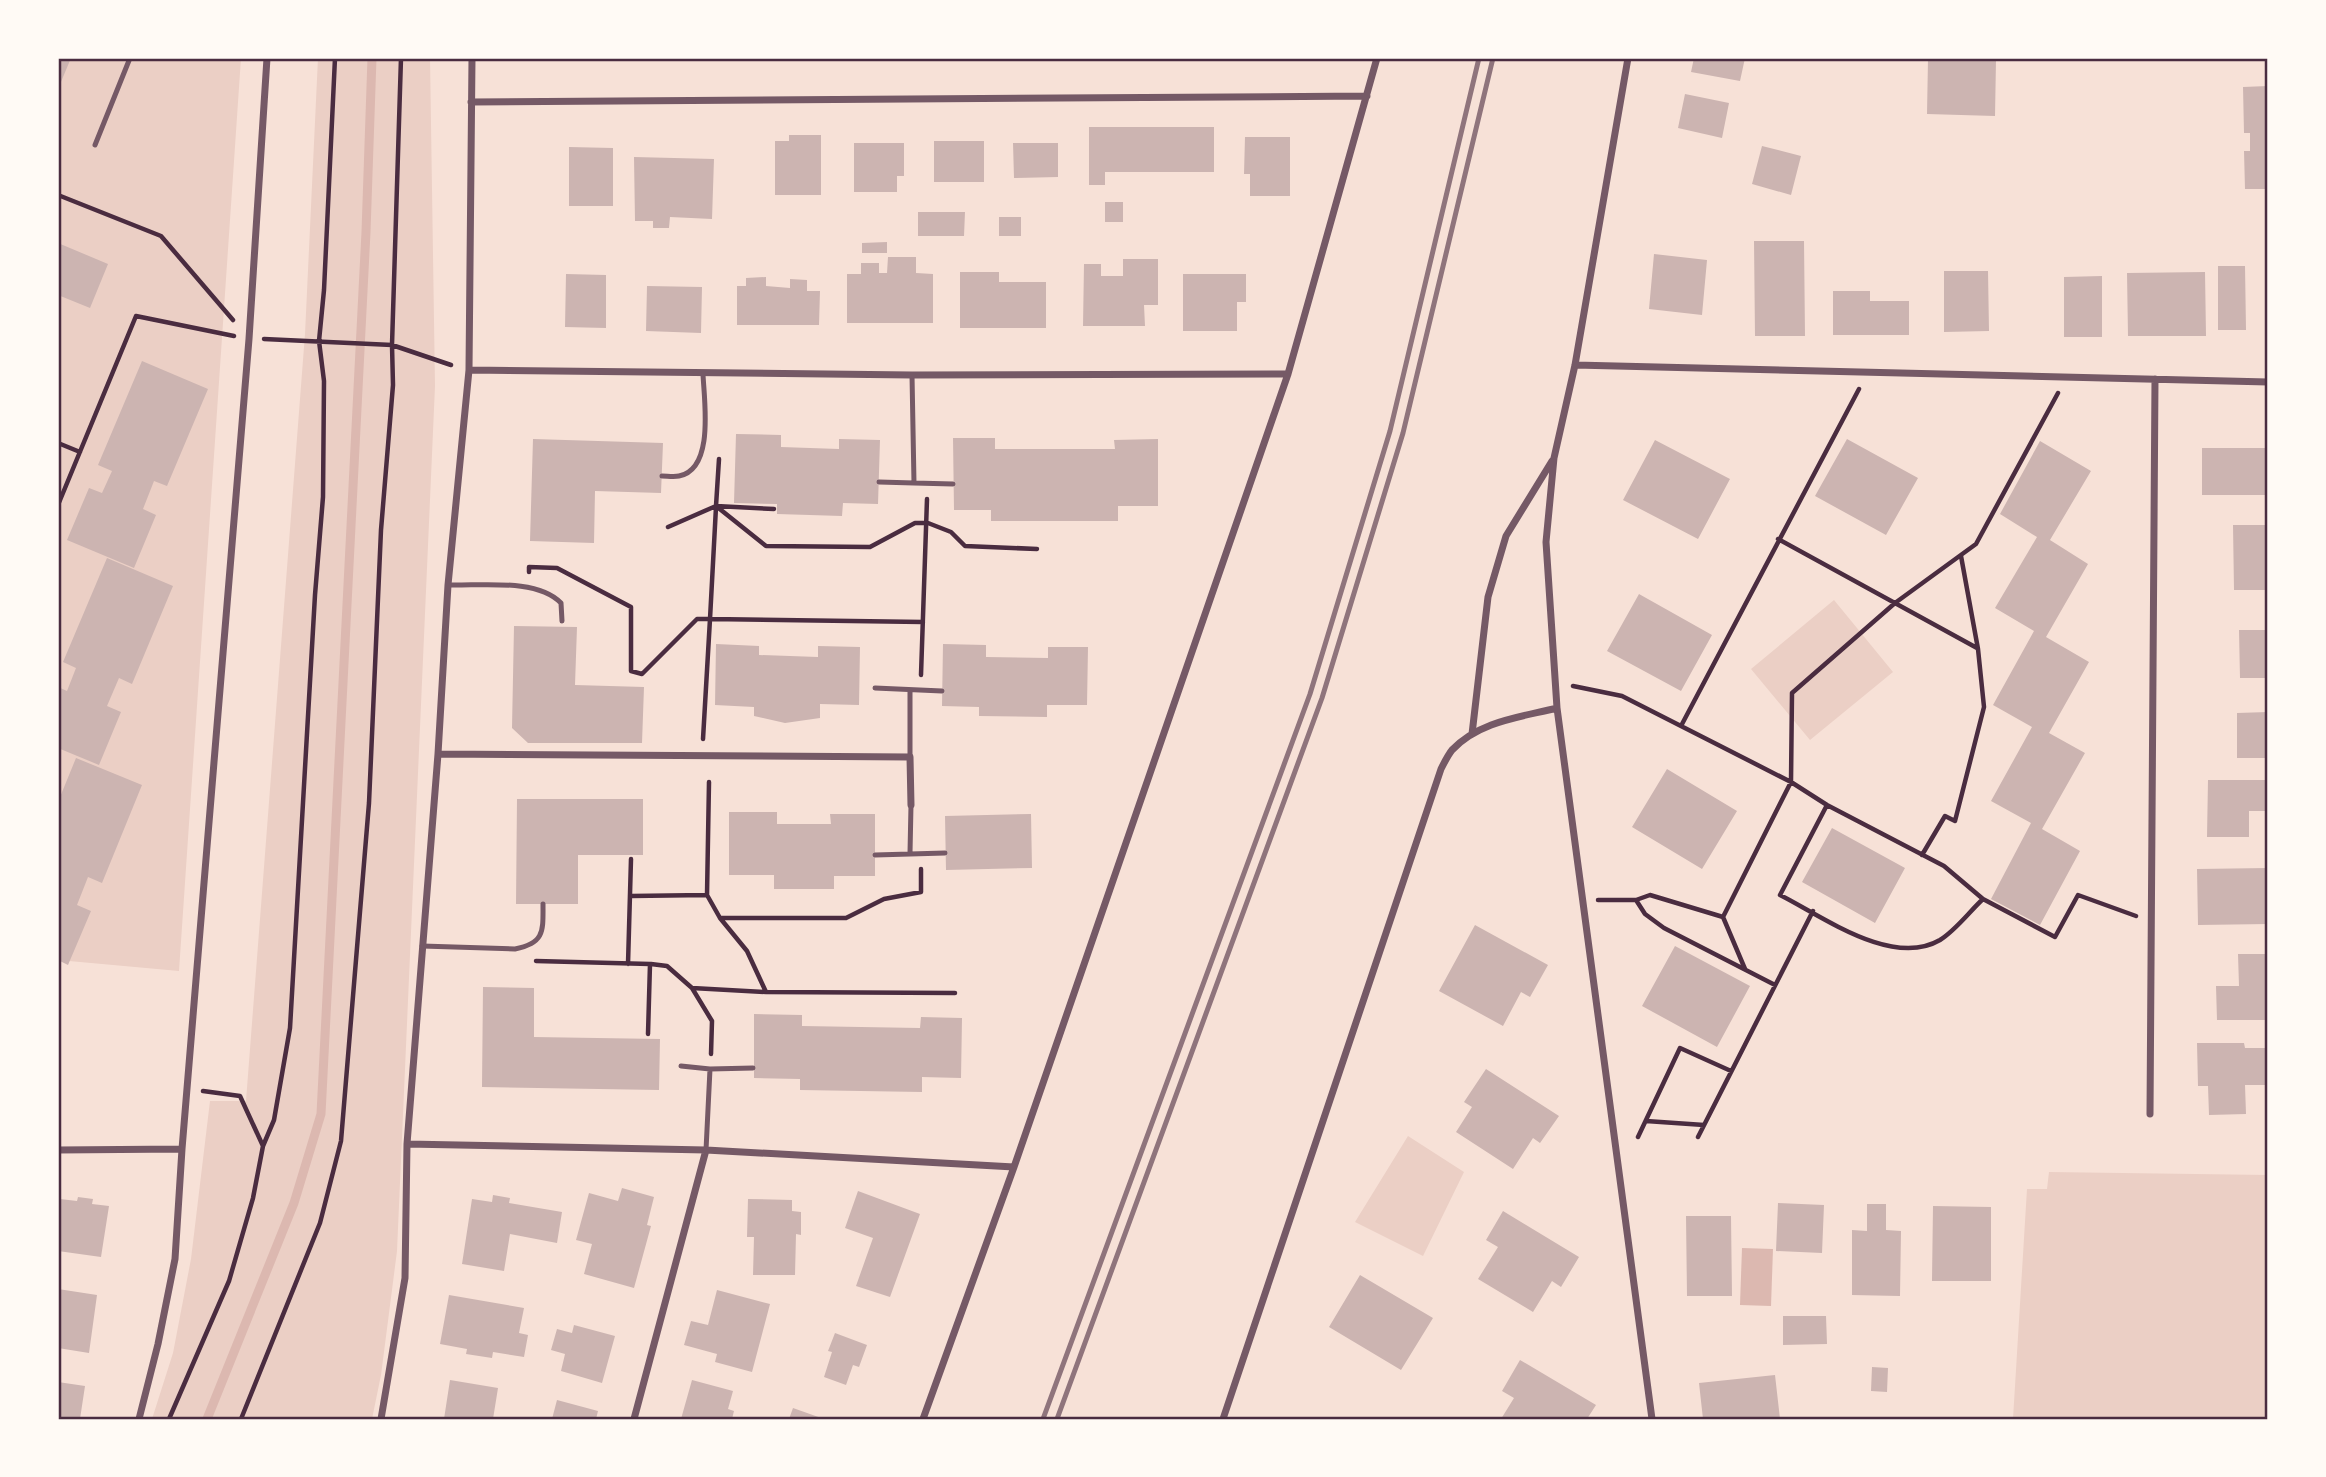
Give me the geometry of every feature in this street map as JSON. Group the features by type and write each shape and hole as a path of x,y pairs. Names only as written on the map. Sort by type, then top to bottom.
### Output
{"street":[{"path":"139,1419 175,1259 181,1149 249,339 267,58"},
{"path":"381,1419 405,1278 407,1144 438,754 448,585 469,370 471,58"},
{"path":"923,1419 1014,1167 1288,373 1377,58"},
{"path":"1629,58 1575,365 1554,458 1546,542 1557,708 1652,1419"},
{"path":"471,102 1367,96"},
{"path":"1575,365 2268,382"},
{"path":"469,370 912,375 1288,373"},
{"path":"2150,1114 2155,379"},
{"path":"1472,734 1488,597 1506,536 1554,458"},
{"path":"1223,1419 1441,769 1451,751 1472,734 1494,723 1557,708"},
{"path":"438,754 910,757 911,805"},
{"path":"407,1144 706,1150 1014,1167"},
{"path":"58,1150 181,1149"},
{"path":"634,1419 706,1150"}],"lane":[{"path":"95,145 130,58"},
{"path":"662,476 681,476 693,468 701,456 704,442 703,374"},
{"path":"912,375 914,483"},
{"path":"879,482 953,484"},
{"path":"448,585 527,586 553,594 561,603 562,621"},
{"path":"875,688 942,691"},
{"path":"910,757 911,690"},
{"path":"910,853 911,805"},
{"path":"875,855 945,853"},
{"path":"422,946 515,949 529,946 537,940 543,928 543,904"},
{"path":"681,1066 710,1069 753,1068"},
{"path":"706,1150 710,1069"}],"path":[{"path":"169,1419 229,1280 253,1198 263,1146 274,1120 290,1028 323,497 324,381 319,341 324,290 335,58"},
{"path":"241,1419 320,1223 341,1141 369,803 381,530 393,385 401,58"},
{"path":"58,195 161,236 249,339"},
{"path":"58,505 136,316 249,339 392,345 469,370"},
{"path":"1681,726 1868,372"},
{"path":"1745,969 1723,917 1791,782 1792,693 1895,603 1976,544 2067,377"},
{"path":"58,443 80,452"},
{"path":"702,757 719,456"},
{"path":"920,690 928,523 927,484"},
{"path":"716,506 766,546 870,547 915,523 928,523 951,532 965,546 1037,549"},
{"path":"667,527 716,506 774,509"},
{"path":"1778,539 1978,649"},
{"path":"1922,855 1945,816 1955,821 1984,706 1978,649 1961,556"},
{"path":"527,586 529,567 557,568 631,607 631,671 642,674 696,619 923,622"},
{"path":"1555,682 1622,696 1791,782 1827,805 1944,866 1983,899 2055,937 2078,895 2152,922"},
{"path":"709,782 707,895 720,918 747,950 766,992"},
{"path":"1827,805 1780,894 1875,944 1909,947 1938,941 1983,899"},
{"path":"720,918 846,918 884,899 921,892 920,854"},
{"path":"628,964 631,859"},
{"path":"631,895 707,895"},
{"path":"1583,900 1636,901 1650,895 1723,917"},
{"path":"1636,901 1646,914 1664,928 1775,985"},
{"path":"1698,1137 1812,911"},
{"path":"531,961 650,964 667,967 692,988 712,1021 710,1069"},
{"path":"648,1034 650,964"},
{"path":"692,988 766,992 954,993"},
{"path":"1638,1136 1680,1048 1731,1072"},
{"path":"188,1090 240,1096 263,1146"},
{"path":"1645,1121 1704,1125"}],"shaded area":[{"path":"58,58 241,58 179,971 58,960"},
{"path":"318,58 430,58 435,386 397,1251 381,1375 372,1419 152,1419 173,1353 191,1259 210,1101 246,1101 305,334"},
{"path":"1834,600 1893,672 1810,740 1751,669"},
{"path":"1408,1136 1464,1172 1423,1256 1355,1222"},
{"path":"2049,1172 2268,1175 2268,1419 2013,1419 2027,1189 2047,1189"},
{"path":"1742,1248 1773,1249 1771,1306 1740,1305"}],"building":[{"path":"58,58 71,58 58,89"},
{"path":"1694,58 1745,58 1740,81 1691,72"},
{"path":"1928,59 1996,60 1995,116 1927,114"},
{"path":"2268,86 2268,189 2245,189 2244,151 2250,151 2250,133 2244,133 2243,87"},
{"path":"1685,94 1729,103 1722,138 1678,128"},
{"path":"1089,127 1214,127 1214,172 1105,172 1105,185 1089,185"},
{"path":"789,135 821,135 821,195 775,195 775,141 789,141"},
{"path":"1245,137 1290,137 1290,196 1250,196 1250,174 1244,174"},
{"path":"934,141 984,141 984,182 934,182"},
{"path":"854,143 904,143 904,176 897,176 897,192 854,192"},
{"path":"1013,143 1058,143 1058,177 1014,178"},
{"path":"1762,146 1801,156 1791,195 1752,184"},
{"path":"569,147 613,148 613,206 569,206"},
{"path":"634,157 714,159 712,219 670,217 669,228 653,228 653,221 635,221"},
{"path":"1105,202 1123,202 1123,222 1105,222"},
{"path":"918,212 965,212 964,236 918,236"},
{"path":"999,217 1021,217 1021,236 999,236"},
{"path":"1754,241 1804,241 1805,336 1755,336"},
{"path":"887,242 887,253 862,253 862,243"},
{"path":"58,243 108,264 90,308 58,295"},
{"path":"1654,254 1707,260 1702,315 1649,309"},
{"path":"888,257 916,257 916,273 933,274 933,323 847,323 847,274 861,274 861,263 879,263 879,273 887,273"},
{"path":"1123,259 1158,259 1158,305 1144,305 1145,326 1083,326 1084,264 1101,264 1101,276 1123,276"},
{"path":"2218,266 2245,266 2246,330 2218,330"},
{"path":"1944,271 1988,271 1989,331 1944,332"},
{"path":"960,272 999,272 999,282 1046,282 1046,328 960,328"},
{"path":"2205,272 2206,336 2128,336 2127,273"},
{"path":"566,274 606,275 606,328 565,327"},
{"path":"1183,274 1246,274 1246,302 1237,302 1237,331 1183,331"},
{"path":"2102,276 2102,337 2064,337 2064,277"},
{"path":"766,277 766,286 790,288 790,279 807,280 807,291 820,291 819,325 737,325 737,286 746,286 746,278"},
{"path":"647,286 702,287 701,333 646,331"},
{"path":"1833,291 1870,291 1870,301 1909,301 1909,335 1833,335"},
{"path":"142,361 208,389 167,486 154,481 143,509 156,515 134,568 67,540 89,488 102,493 112,471 98,465"},
{"path":"736,434 781,435 781,447 839,449 839,439 880,440 878,504 843,503 842,516 777,514 777,504 734,503"},
{"path":"953,438 995,438 995,449 1115,449 1114,440 1158,439 1158,506 1118,506 1118,521 991,521 991,510 954,510"},
{"path":"533,439 663,443 661,493 595,491 594,543 530,541"},
{"path":"1847,439 1918,478 1886,535 1815,496"},
{"path":"1655,440 1730,479 1698,539 1623,500"},
{"path":"2040,441 2091,471 2050,540 2088,564 2046,637 2089,662 2049,733 2085,753 2042,829 2080,851 2040,925 1991,899 2031,823 1991,801 2032,727 1993,705 2034,631 1995,608 2037,537 2000,514"},
{"path":"2202,448 2268,448 2268,495 2202,495"},
{"path":"2233,525 2268,525 2268,590 2234,590"},
{"path":"107,558 173,586 132,684 119,678 107,706 121,712 99,765 58,748 58,687 67,691 76,668 63,662"},
{"path":"1639,594 1712,635 1681,691 1607,651"},
{"path":"514,626 577,627 575,685 644,687 642,743 528,743 512,728"},
{"path":"2239,630 2268,630 2268,678 2240,678"},
{"path":"716,644 759,646 759,655 818,657 818,646 860,647 859,705 820,704 820,718 785,723 754,716 754,707 715,705"},
{"path":"943,644 986,645 986,657 1048,658 1048,647 1088,647 1087,705 1047,705 1047,717 979,716 979,707 942,706"},
{"path":"2268,712 2268,758 2237,758 2237,713"},
{"path":"76,758 142,785 102,883 88,877 77,905 91,911 68,965 58,960 58,802"},
{"path":"1667,769 1737,811 1702,869 1632,827"},
{"path":"2208,780 2268,780 2268,811 2249,811 2249,837 2207,837"},
{"path":"517,799 643,799 643,855 578,855 578,904 516,904"},
{"path":"729,812 777,812 777,824 831,824 830,814 875,814 875,876 834,876 834,889 774,889 774,875 729,875"},
{"path":"1031,814 1032,868 946,870 945,816"},
{"path":"1832,828 1905,868 1875,923 1802,882"},
{"path":"2268,868 2268,924 2198,925 2197,869"},
{"path":"1475,925 1548,965 1530,997 1521,992 1503,1026 1439,991"},
{"path":"1675,946 1750,986 1717,1047 1642,1006"},
{"path":"2238,954 2268,954 2268,1020 2217,1020 2216,986 2239,986"},
{"path":"483,987 534,988 534,1037 660,1039 659,1090 482,1087"},
{"path":"754,1014 802,1015 802,1026 920,1028 921,1017 962,1018 961,1078 922,1077 922,1092 800,1090 800,1079 754,1078"},
{"path":"2197,1043 2244,1043 2245,1048 2268,1048 2268,1085 2245,1085 2246,1114 2209,1115 2208,1086 2198,1086"},
{"path":"1486,1069 1559,1116 1540,1143 1533,1138 1513,1169 1456,1132 1472,1107 1464,1102"},
{"path":"622,1188 654,1197 647,1225 651,1226 634,1288 584,1274 592,1244 576,1240 589,1193 618,1201"},
{"path":"858,1191 920,1214 890,1297 856,1286 873,1238 845,1228"},
{"path":"493,1195 510,1198 509,1203 562,1212 557,1243 510,1234 504,1271 462,1264 472,1199 492,1202"},
{"path":"78,1197 93,1199 92,1204 109,1206 101,1257 58,1251 60,1199 77,1201"},
{"path":"748,1199 792,1200 792,1211 801,1212 801,1235 796,1234 795,1275 753,1275 754,1237 747,1237"},
{"path":"1778,1203 1824,1205 1822,1253 1776,1251"},
{"path":"1867,1204 1886,1204 1886,1230 1901,1231 1900,1296 1852,1295 1852,1230 1867,1231"},
{"path":"1933,1206 1991,1207 1991,1281 1932,1281"},
{"path":"1503,1211 1579,1257 1561,1287 1552,1281 1533,1312 1478,1279 1498,1247 1486,1240"},
{"path":"1686,1216 1731,1216 1732,1296 1687,1296"},
{"path":"1360,1275 1433,1318 1401,1370 1329,1327"},
{"path":"58,1289 97,1295 89,1353 58,1348"},
{"path":"717,1290 770,1304 752,1372 715,1362 717,1354 684,1345 691,1321 708,1325"},
{"path":"449,1295 524,1308 519,1333 528,1335 524,1357 493,1352 492,1358 466,1354 467,1349 440,1344"},
{"path":"1783,1316 1826,1316 1827,1344 1783,1345"},
{"path":"574,1325 615,1336 602,1383 561,1371 565,1354 551,1350 557,1329 572,1333"},
{"path":"835,1333 867,1345 859,1367 853,1365 846,1385 824,1377 832,1352 828,1351"},
{"path":"1520,1360 1596,1405 1587,1419 1501,1419 1514,1398 1502,1391"},
{"path":"1872,1367 1888,1368 1887,1392 1871,1391"},
{"path":"1775,1375 1780,1419 1703,1419 1699,1383"},
{"path":"450,1380 498,1388 493,1419 444,1419"},
{"path":"692,1380 733,1391 728,1409 734,1411 732,1419 681,1419"},
{"path":"58,1382 85,1386 80,1419 58,1419"},
{"path":"557,1400 598,1411 596,1419 552,1419"},
{"path":"793,1408 824,1419 789,1419"}],"waterway":[{"path":"207,1419 294,1203 321,1114 366,232 372,58"}],"railway":[{"path":"1043,1419 1310,694 1390,431 1479,58"},
{"path":"1057,1419 1322,698 1403,433 1493,58"}]}
